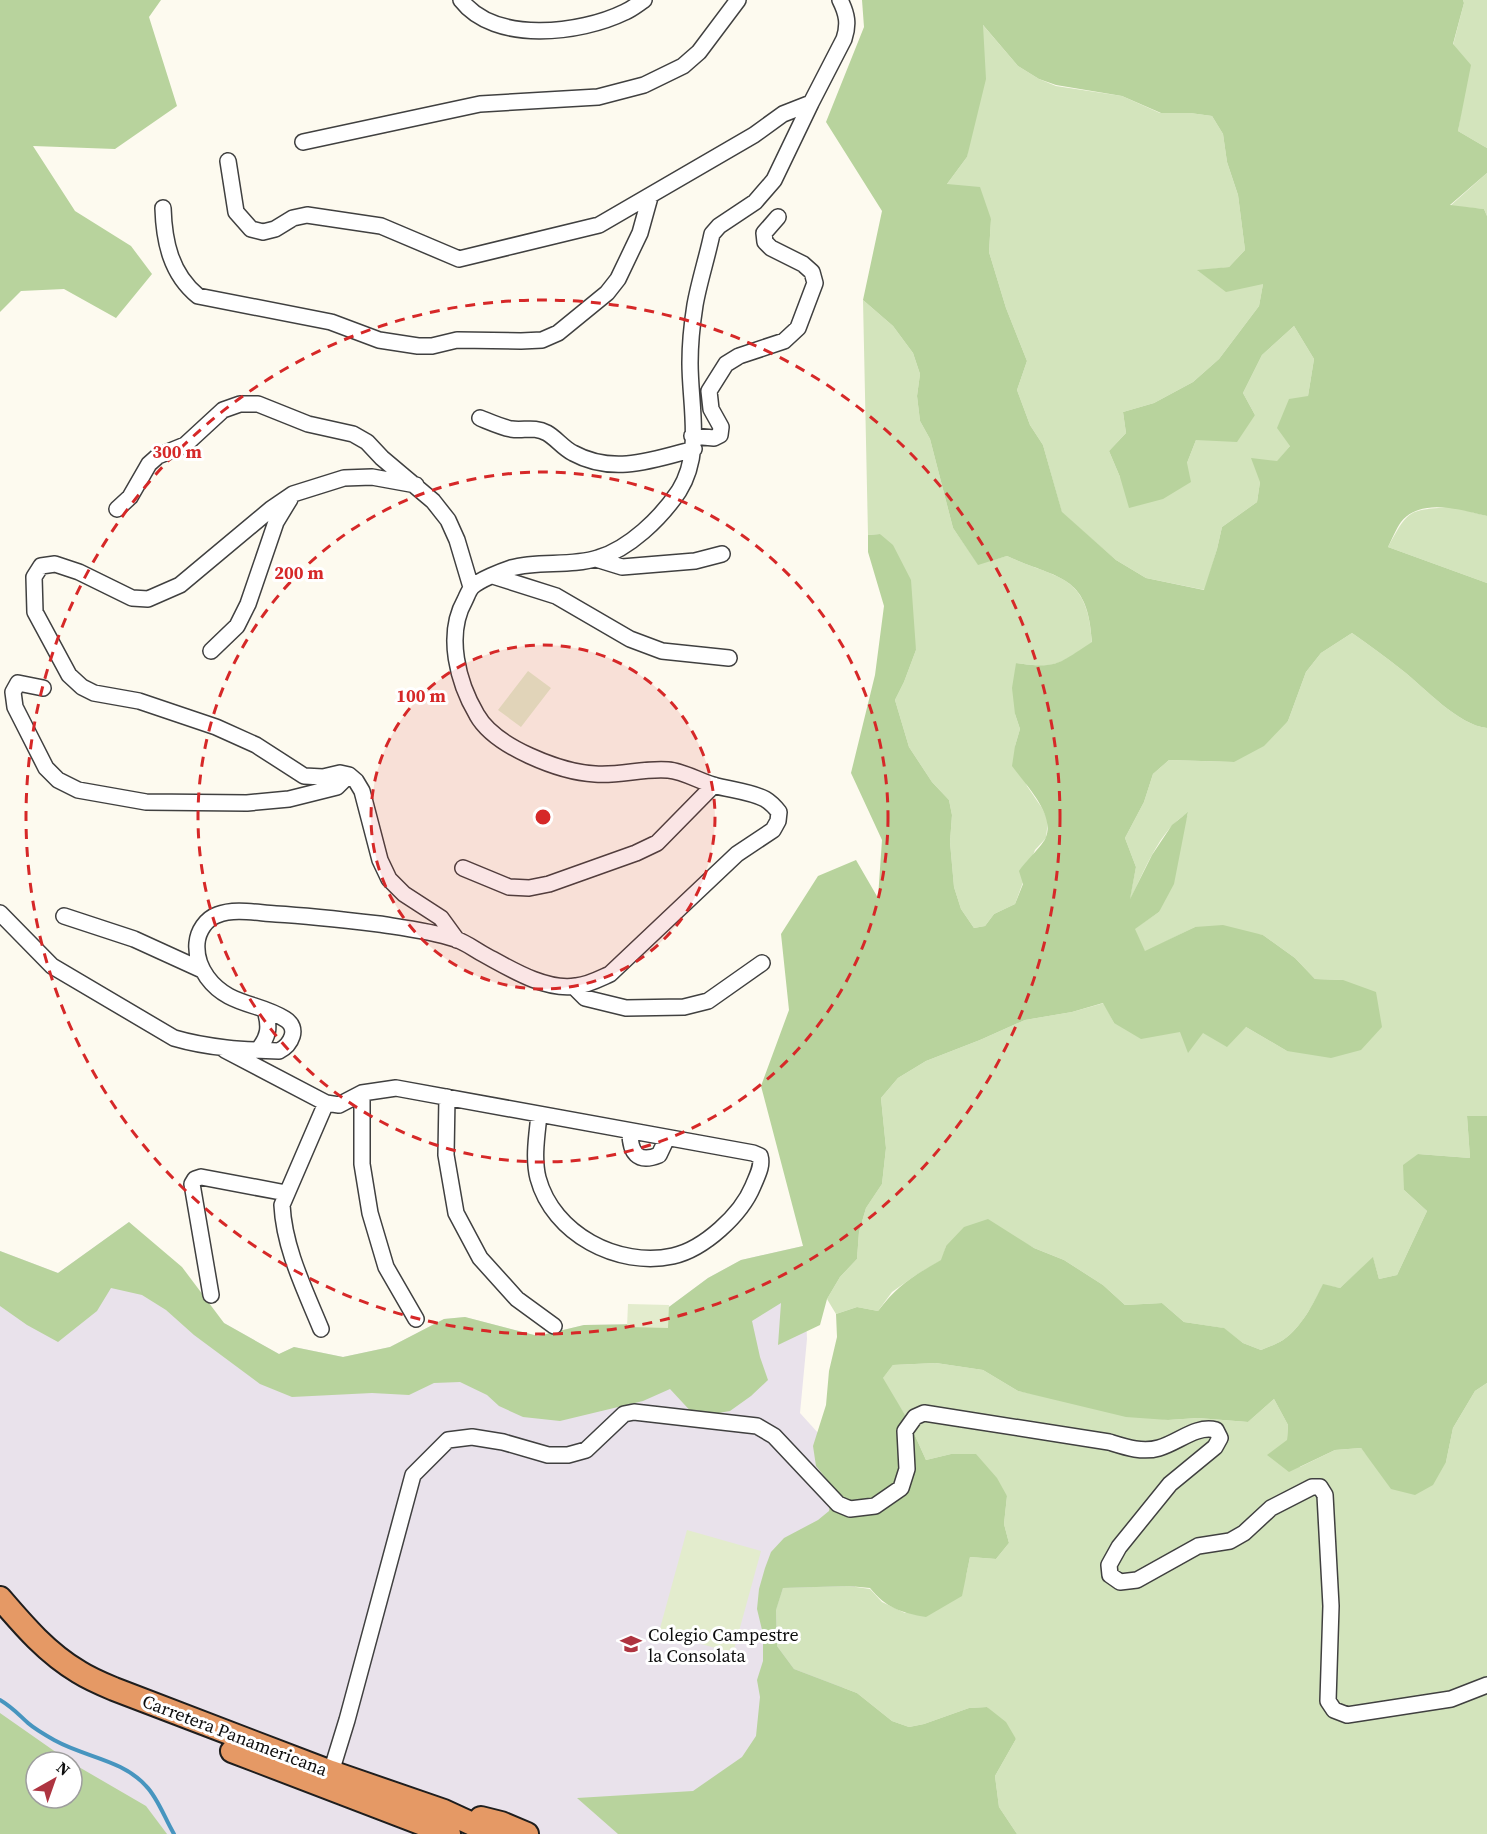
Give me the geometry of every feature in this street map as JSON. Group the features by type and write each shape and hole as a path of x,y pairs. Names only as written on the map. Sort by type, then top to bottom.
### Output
{"highway":[{"name":"Carretera Panamericana","path":"0,1598 27,1630 80,1673 114,1689 331,1772 444,1811 494,1834"},
{"name":"Carretera Panamericana","path":"0,1619 28,1650 75,1684 110,1701 423,1830 449,1834"},
{"path":"444,1811 458,1812 501,1823 527,1834"}],"street":[{"path":"461,0 466,7 484,19 504,27 559,30 593,23 625,12 644,0"},
{"path":"303,142 480,104 598,97 644,85 683,66 699,52 738,0"},
{"path":"0,913 52,966 174,1038 193,1044 279,1051 287,1047 292,1039 293,1029 287,1020 230,998 214,986 202,970 197,953 197,940 202,926 215,915 234,911 324,917 422,930 457,940 523,976 574,987 591,983 610,974 737,854 773,830 778,821 779,812 768,801 753,794 714,785 672,770 652,769 619,774 595,774 568,769 518,751 498,738 480,721 468,700 459,671 455,633 461,606 471,587 512,568 596,559 616,551 663,512 678,492 689,473 693,442 690,363 695,304 712,234 718,226 755,202 774,180 844,39 848,28 846,13 840,0"},
{"path":"228,161 236,212 251,229 263,232 275,229 293,218 307,216 381,226 459,259 599,225 754,135 783,114 811,103"},
{"path":"163,208 164,234 170,256 186,286 198,296 331,322 379,340 432,346 457,340 521,342 542,340 558,333 608,293 618,279 640,233 650,197"},
{"path":"480,418 511,429 534,428 547,433 572,452 590,460 615,466 638,464 693,442 720,435 721,427 711,409 709,391 726,364 739,356 784,341 798,328 815,284 812,272 802,264 771,248 765,242 764,233 778,217"},
{"path":"117,509 130,497 149,464 158,456 185,445 223,410 240,404 258,404 308,424 353,434 367,442 382,458 433,501 448,520 458,540 471,587"},
{"path":"416,485 372,477 344,478 293,494 271,509 180,585 148,599 132,598 79,572 55,564 40,566 34,577 35,612 69,675 82,687 94,693 139,701 216,727 256,745 304,776 323,777 340,773 349,775 362,791 380,860 389,879 404,894 441,918 457,940"},
{"path":"211,651 237,626 248,604 276,522 293,494"},
{"path":"596,559 621,567 695,561 722,554"},
{"path":"493,576 556,596 630,639 662,651 729,658"},
{"path":"43,688 18,683 13,692 15,707 46,768 58,780 78,790 146,802 247,803 289,799 337,787 349,775"},
{"path":"463,868 509,887 529,888 549,884 636,853 657,843 714,785"},
{"path":"64,916 134,939 202,970"},
{"path":"574,987 585,998 626,1008 684,1006 708,1001 762,963"},
{"path":"258,1050 266,1039 269,1024 265,1010"},
{"path":"219,1047 326,1103 339,1105 362,1093 396,1088 753,1153 760,1156 762,1163 749,1196 729,1222 702,1243 673,1256 638,1258 606,1251 576,1234 552,1208 538,1179 535,1148 539,1115"},
{"path":"362,1093 362,1164 370,1213 386,1267 416,1319"},
{"path":"447,1097 446,1155 456,1213 480,1258 517,1299 554,1326"},
{"path":"321,1329 299,1277 282,1217 282,1205 326,1103"},
{"path":"630,1132 633,1151 640,1158 650,1159 658,1155 667,1138"},
{"path":"211,1295 192,1184 195,1179 201,1177 286,1193"},
{"path":"331,1772 413,1475 448,1440 472,1437 503,1442 548,1455 568,1455 586,1450 624,1414 634,1412 757,1426 774,1436 838,1504 850,1509 875,1506 901,1488 907,1469 905,1431 915,1417 924,1413 1109,1442 1134,1450 1158,1449 1206,1427 1216,1430 1220,1438 1215,1447 1170,1485 1119,1547 1109,1565 1110,1575 1120,1582 1137,1580 1198,1546 1230,1541 1244,1533 1271,1508 1312,1486 1320,1487 1325,1495 1331,1606 1328,1701 1334,1710 1347,1715 1451,1700 1487,1685"}],"shaded area":[{"path":"129,1222 224,1323 279,1354 294,1347 343,1357 390,1347 444,1319 465,1317 538,1336 584,1325 646,1324 708,1278 741,1260 803,1246 807,1339 800,1413 867,1487 842,1695 667,1834 0,1834 0,1251 58,1273"}],"green space":[{"path":"0,0 161,0 149,17 177,106 115,149 33,146 75,211 131,246 152,274 116,318 64,289 21,291 0,312"},
{"path":"862,0 1463,0 1453,44 1471,65 1458,131 1487,148 1487,173 1450,205 1484,209 1487,216 1487,516 1442,507 1419,510 1409,514 1401,522 1388,547 1487,583 1487,728 1453,713 1396,665 1352,633 1321,653 1306,672 1288,721 1264,746 1234,762 1169,760 1153,774 1144,802 1125,838 1136,867 1130,899 1152,855 1172,825 1188,812 1174,884 1159,912 1135,929 1145,951 1195,927 1223,925 1263,935 1295,958 1315,979 1343,980 1376,992 1382,1027 1361,1050 1331,1058 1287,1051 1246,1027 1227,1047 1203,1033 1188,1053 1180,1032 1141,1039 1114,1023 1103,1003 1072,1012 1025,1020 926,1061 898,1078 881,1098 886,1148 882,1184 866,1208 859,1232 857,1259 840,1277 827,1299 820,1325 778,1345 781,1303 752,1321 768,1380 730,1411 696,1417 670,1389 643,1401 560,1421 523,1417 499,1406 487,1395 460,1382 434,1383 409,1395 372,1393 292,1397 260,1384 194,1335 166,1310 142,1295 111,1288 97,1311 58,1342 27,1325 0,1306 0,1251 58,1273 129,1222 182,1267 224,1323 279,1354 294,1347 343,1357 390,1347 444,1319 465,1317 538,1336 584,1325 646,1324 708,1278 741,1260 803,1246 761,1086 789,1010 781,934 818,876 856,860 878,898 882,840 851,773 875,675 884,606 868,552 868,535 880,534 893,545 911,580 916,650 895,700 909,747 932,782 949,800 952,815 950,842 954,887 961,909 974,928 985,926 994,914 1015,904 1023,884 1019,871 1044,840 1048,828 1043,809 1012,766 1020,729 1015,714 1012,688 1016,663 1049,665 1057,663 1092,642 1084,603 1068,582 1007,556 978,565 953,528 930,439 920,421 917,396 920,374 913,353 893,326 863,300 882,211 826,122 864,27","holes":["983,25 1018,66 1039,79 1056,85 1122,96 1161,113 1212,116 1223,134 1227,162 1238,195 1245,250 1229,267 1197,270 1226,292 1263,284 1259,306 1219,359 1193,382 1154,403 1123,412 1126,433 1109,451 1129,508 1163,499 1191,482 1187,463 1196,440 1237,442 1255,415 1243,393 1262,355 1294,326 1314,359 1308,396 1289,399 1277,428 1290,446 1277,461 1251,458 1260,482 1257,502 1222,527 1204,590 1146,578 1116,560 1062,512 1043,445 1030,425 1017,390 1027,361 1006,308 989,252 991,219 980,187 947,184 967,157 986,79"]},
{"path":"1463,0 1487,0 1487,148 1458,131 1463,100 1453,45"},
{"path":"982,24 1018,66 1039,79 1056,86 1122,96 1160,113 1212,116 1223,134 1227,162 1238,195 1245,250 1229,267 1198,271 1263,284 1259,306 1219,359 1193,382 1154,403 1123,412 1126,433 1109,451 1120,477 1187,463 1196,440 1255,415 1243,393 1262,355 1294,326 1314,359 1308,396 1290,446 1260,482 1257,502 1222,527 1205,590 1146,578 1116,560 1062,513 1043,445 1030,425 1017,390 1027,361 1006,308 989,252 991,219 947,184 967,157"},
{"path":"1487,173 1487,216 1484,209 1450,206"},
{"path":"863,300 893,326 913,353 920,374 917,396 920,421 930,439 953,528 978,564 1007,556 1068,582 1084,603 1089,620 1092,643 1072,656 1049,665 1016,663 1015,714 1020,729 1015,746 1027,786 1048,820 1046,838 1035,850 1015,904 994,914 985,926 974,928 961,909 954,887 950,842 952,815 949,800 932,782 909,747 895,700 916,650 880,534 868,535"},
{"path":"1453,507 1487,516 1487,583 1388,547 1406,518 1412,514 1427,509"},
{"path":"1352,633 1396,665 1453,713 1487,728 1487,1116 1467,1116 1470,1158 1418,1154 1404,1190 1427,1211 1397,1275 1379,1279 1373,1258 1340,1288 1323,1285 1296,1329 1283,1340 1261,1350 1243,1343 1223,1328 1184,1322 1162,1303 1125,1305 1103,1285 1064,1260 1012,1236 946,1246 942,1260 892,1292 878,1311 857,1307 836,1314 827,1299 840,1277 857,1259 859,1232 866,1208 882,1184 886,1148 881,1098 898,1078 926,1061 1025,1020 1072,1012 1104,1003 1114,1023 1181,1032 1246,1027 1287,1051 1343,980 1315,979 1295,958 1263,935 1195,927 1145,952 1134,929 1159,912 1188,813 1169,829 1161,840 1146,865 1129,902 1136,867 1125,838 1144,802 1153,774 1169,760 1233,762 1288,721 1306,672 1321,653"},
{"path":"528,671 551,688 521,727 498,710"},
{"path":"1467,1116 1487,1116 1487,1383 1475,1391 1453,1428 1446,1462 1433,1485 1415,1495 1391,1489 1361,1448 1335,1450 1289,1472 1267,1455 1287,1440 1288,1425 1274,1399 1248,1422 1198,1418 1168,1420 1126,1417 1018,1391 983,1370 936,1363 893,1365 883,1378 908,1420 926,1460 951,1454 976,1454 997,1478 1007,1496 1004,1524 1009,1543 996,1559 970,1557 962,1596 926,1617 909,1614 888,1605 870,1588 849,1586 783,1588 776,1610 777,1646 794,1669 857,1693 892,1721 909,1727 969,1708 987,1707 1006,1722 1016,1739 995,1776 999,1807 1017,1834 618,1834 577,1798 693,1791 742,1757 756,1736 760,1697 757,1680 763,1661 763,1634 757,1609 759,1589 765,1568 771,1552 784,1538 818,1520 829,1511 832,1486 816,1466 813,1446 826,1405 829,1371 837,1337 836,1314 857,1307 878,1311 906,1282 941,1260 946,1246 964,1227 988,1219 1034,1248 1064,1260 1103,1285 1125,1305 1162,1303 1184,1322 1224,1328 1243,1343 1261,1350 1283,1340 1296,1329 1323,1284 1340,1288 1373,1257 1379,1279 1397,1275 1427,1211 1404,1190 1403,1165 1418,1154 1470,1158"},
{"path":"628,1304 669,1305 668,1328 627,1327"},
{"path":"936,1363 983,1370 1018,1391 1168,1420 1198,1418 1248,1422 1274,1399 1288,1425 1287,1440 1300,1467 1335,1450 1361,1448 1373,1463 1446,1462 1453,1428 1475,1391 1487,1383 1487,1834 1017,1834 999,1807 995,1776 1016,1739 987,1707 969,1708 909,1727 892,1721 857,1693 794,1669 777,1646 776,1609 783,1588 849,1586 870,1589 882,1602 905,1613 966,1576 970,1557 996,1559 1009,1543 1004,1524 1007,1496 951,1454 926,1460 908,1420 882,1379 893,1365"},
{"path":"687,1530 761,1551 733,1653 659,1632"},
{"path":"0,1713 53,1750 24,1750 24,1810 84,1810 84,1770 146,1806 167,1834 0,1834"}],"waterway":[{"path":"0,1700 31,1726 49,1737 115,1765 137,1777 154,1796 174,1834"}],"place":[{"name":"Colegio Campestre la Consolata","path":"631,1644"}]}
